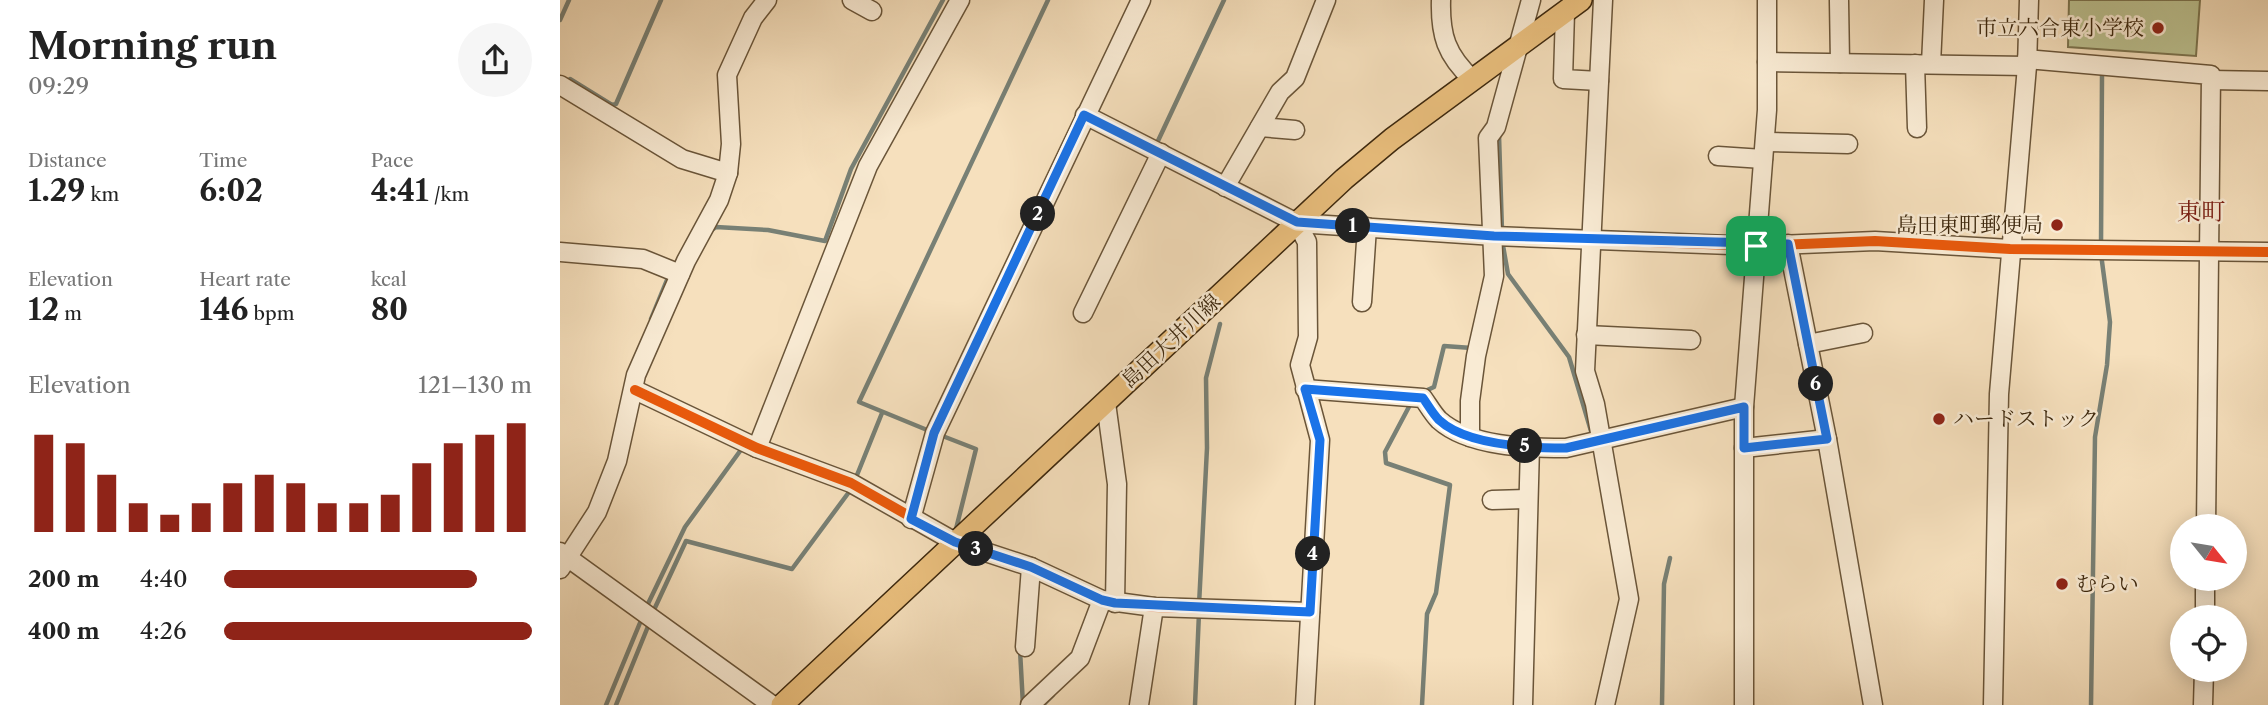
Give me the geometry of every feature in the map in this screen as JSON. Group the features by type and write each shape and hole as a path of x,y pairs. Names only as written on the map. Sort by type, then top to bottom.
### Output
{"main road":[{"name":"島田大井川線","path":"782,705 1297,222 1392,139 1573,6"}],"street":[{"path":"767,0 753,18 727,75 731,144 728,173 719,200 680,274 635,375 635,390 617,461 597,513 563,559 772,705"},
{"path":"852,0 872,11"},
{"path":"757,448 868,166 960,0"},
{"path":"911,519 934,433 1141,0"},
{"path":"1225,187 1280,92 1295,78 1326,0"},
{"path":"1441,0 1440,29 1455,64 1473,79"},
{"path":"1470,437 1470,401 1476,356 1494,276 1488,138 1496,128 1531,0"},
{"path":"1603,0 1585,371 1602,438 1629,599 1605,705"},
{"path":"1744,705 1744,407 1764,150 1767,0"},
{"path":"1917,128 1923,64 1934,0"},
{"path":"1993,705 1999,394 2027,63 2029,0"},
{"path":"1839,1 1840,63"},
{"path":"1573,6 1563,79 1599,81"},
{"path":"1767,62 2027,63 2211,75 2206,514"},
{"path":"2211,80 2268,81"},
{"path":"560,85 682,159 728,173"},
{"path":"1084,115 1297,222 1494,236 1756,246 1875,241 2010,249 2211,249 2268,252"},
{"path":"1259,127 1295,130"},
{"path":"1718,156 1848,144"},
{"path":"1083,313 1161,153"},
{"path":"1297,222 1307,242 1308,337 1300,365 1320,440 1305,705"},
{"path":"1362,302 1367,227"},
{"path":"1788,244 1827,439 1873,705"},
{"path":"560,252 643,259 680,274"},
{"path":"1808,344 1863,333"},
{"path":"1587,335 1691,340"},
{"path":"1305,389 1423,398 1439,421 1470,437 1530,446 1566,448 1744,407"},
{"path":"635,390 757,448 851,483 955,542 1031,567 1109,602 1154,607 1310,612"},
{"path":"1030,705 1080,658 1109,602 1117,484 1106,403"},
{"path":"1744,448 1827,439"},
{"path":"1523,705 1530,446"},
{"path":"1492,500 1527,499"},
{"path":"1025,647 1031,567"},
{"path":"1139,705 1154,607"},
{"path":"2203,705 2204,682"}],"green space":[{"path":"2069,0 2200,0 2196,56 2068,47"}],"waterway":[{"path":"560,20 569,0"},
{"path":"565,84 570,79 612,105 616,104 661,0"},
{"path":"709,232 716,227 768,230 825,241 851,169 943,0"},
{"path":"932,432 859,402 1048,0"},
{"path":"1157,143 1224,0"},
{"path":"2101,246 2102,75"},
{"path":"1499,135 1502,231"},
{"path":"1502,240 1508,274 1569,357 1591,431"},
{"path":"2091,705 2095,437 2107,365 2110,322 2101,254"},
{"path":"651,319 669,275"},
{"path":"1199,605 1207,448 1206,378 1220,324"},
{"path":"1423,392 1434,387 1444,346 1472,348"},
{"path":"1411,403 1385,452 1386,463 1450,485 1436,593 1427,614 1422,705"},
{"path":"855,480 882,413"},
{"path":"940,435 976,449 956,529"},
{"path":"645,610 685,527 743,447"},
{"path":"653,612 686,541 792,569 852,488"},
{"path":"1662,705 1664,584 1670,558"},
{"path":"1195,705 1199,613"},
{"path":"606,705 642,618"},
{"path":"616,705 649,624"},
{"path":"1020,650 1023,705"},
{"path":"1043,705 1053,695"}],"cycle path":[{"path":"1085,115 1297,223 1494,236 1757,246 1875,241 2010,249 2268,252"},
{"path":"635,390 757,448 851,483 955,542 1031,567 1102,600 1154,607 1310,612"}],"place":[{"name":"市立六合東小学校","path":"2158,28"},
{"name":"島田東町郵便局","path":"2057,225"},
{"name":"ハードストック","path":"1939,419"},
{"name":"むらい","path":"2062,584"}],"district":[{"name":"東町","path":"2201,212"}],"route":[{"path":"1084,115 1297,222 1494,236 1756,246 1788,244 1827,439 1744,448 1744,407 1566,448 1542,448 1470,437 1439,421 1423,398 1305,389 1320,440 1310,612 1154,607 1102,600 1031,567 955,542 911,519 934,433 1084,115"}]}
